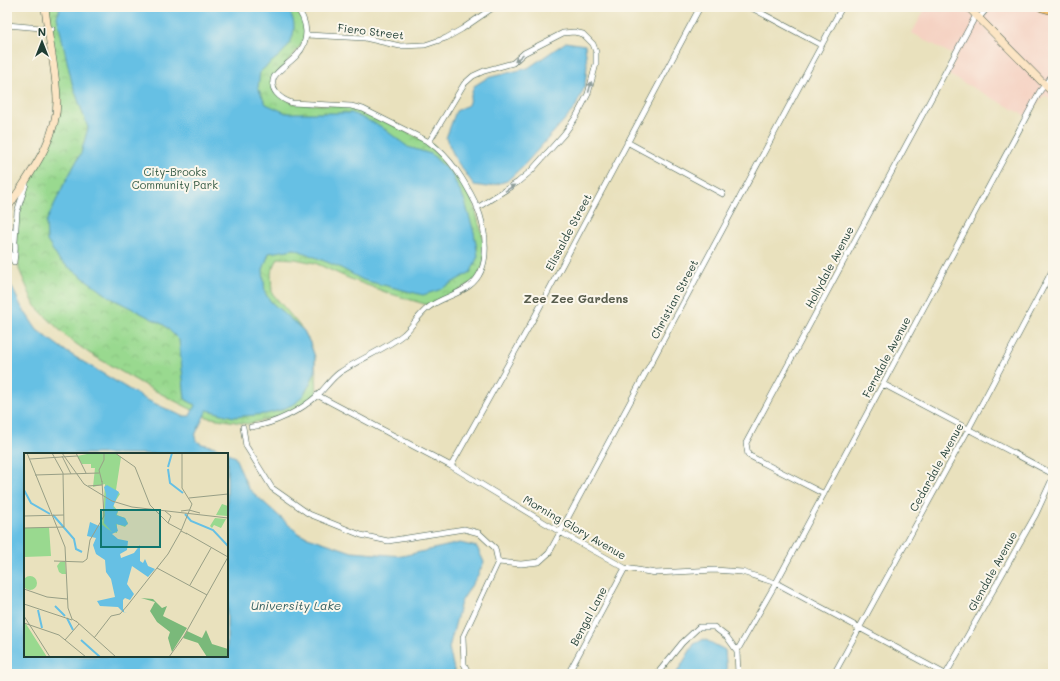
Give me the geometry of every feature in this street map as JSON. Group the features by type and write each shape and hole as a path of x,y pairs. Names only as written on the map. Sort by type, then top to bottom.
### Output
{"highway":[{"path":"1042,7 1053,10"}],"street":[{"path":"7,209 39,159 51,132 56,112 56,93 50,29 46,7"},
{"path":"251,427 280,419 312,400 340,373 403,334 427,308 461,291 475,281 484,264 486,253 477,208 471,194 445,155 429,142 363,108 292,103 279,96 273,87 274,77 300,52 307,35 304,19 296,7"},
{"name":"Fiero Street","path":"307,35 365,38 400,46 425,45 446,38 462,29 492,7"},
{"name":"Elissalde Street","path":"451,466 535,316 700,7"},
{"path":"750,7 821,45"},
{"name":"Christian Street","path":"498,562 521,564 539,562 549,553 842,7"},
{"path":"968,7 1053,93"},
{"name":"Hollydale Avenue","path":"824,494 748,455 746,444 978,16 988,7"},
{"path":"7,25 50,29"},
{"path":"429,142 464,84 473,76 513,63 524,53 563,33 574,32 583,34 594,44 596,64 588,94 576,117 564,134 531,171 518,182 477,208"},
{"name":"Ferndale Avenue","path":"738,651 776,584 1044,84 1053,74"},
{"path":"627,142 723,194"},
{"path":"7,253 14,262 16,252 15,241 17,212 28,178"},
{"path":"7,226 11,230 15,241"},
{"path":"7,247 11,258"},
{"name":"Cedardale Avenue","path":"834,674 968,430 1053,269"},
{"path":"883,384 1053,476"},
{"name":"Morning Glory Avenue","path":"317,395 451,466 560,532 624,568 656,573 715,570 742,572 776,584 946,674"},
{"path":"243,427 246,446 272,488 309,514 361,535 388,541 464,529 480,533 495,548 498,562 464,637 464,664 469,674"},
{"name":"Glendale Avenue","path":"946,674 1036,514 1053,476"},
{"name":"Bengal Lane","path":"568,674 624,568"},
{"path":"657,674 682,643 699,627 714,627 727,637 738,651 738,674"}],"shaded area":[{"path":"926,7 1053,7 1053,101 1045,95 1026,116 947,74 957,57 912,33"}],"green space":[{"name":"City-Brooks Community Park","path":"47,7 294,7 303,19 306,39 273,79 274,90 292,103 357,107 433,145 471,194 485,245 484,264 475,281 431,306 388,293 348,278 315,263 295,259 278,258 271,273 272,293 304,331 310,343 315,357 317,395 288,415 247,424 206,417 146,386 89,353 68,338 35,306 19,269 15,223 28,178 49,138 56,112"}],"water":[{"name":"City-Brooks Community Park","path":"60,7 284,7 290,13 294,23 293,34 291,41 283,52 260,72 258,88 266,104 286,113 352,113 380,126 408,147 431,154 451,173 464,199 474,232 478,256 471,272 439,290 423,295 363,280 339,267 295,249 269,253 263,270 265,293 271,302 304,331 315,357 315,372 304,394 296,403 281,410 266,414 234,417 207,410 195,438 202,444 223,450 235,457 248,488 299,534 352,552 402,556 460,543 477,547 484,562 478,575 461,602 449,648 455,674 7,674 7,277 21,306 37,330 67,352 145,399 182,416 190,416 195,405 185,399 179,340 164,325 111,298 59,260 47,241 46,222 81,153 88,128 72,83 57,17"},
{"path":"566,42 585,45 587,65 585,86 575,108 526,163 507,181 487,187 474,185 456,160 446,138 456,111 468,105 474,86 487,78 528,68"},
{"path":"704,639 725,650 727,674 676,674 694,644"}],"district":[{"name":"Zee Zee Gardens","path":"576,298"}],"water label":[{"name":"University Lake","path":"296,605"}]}
